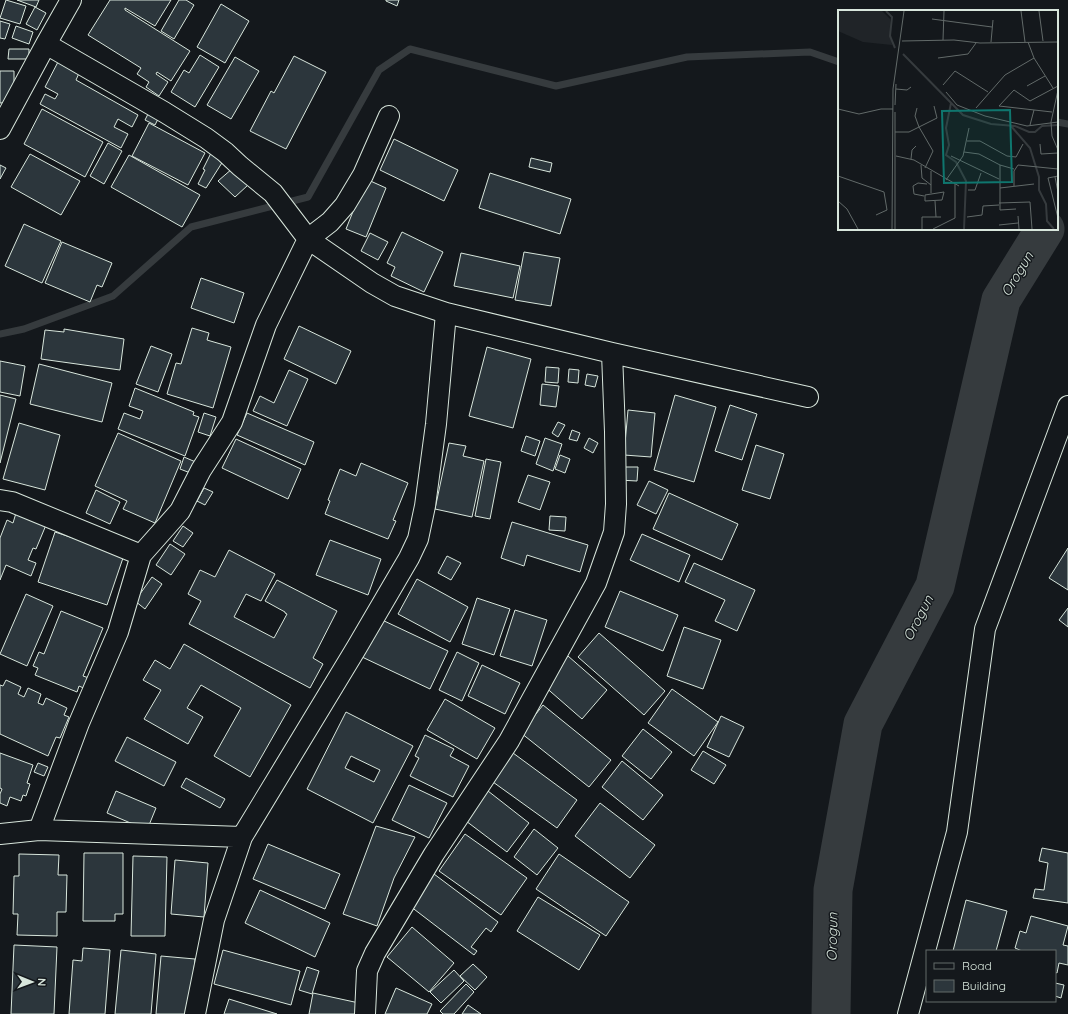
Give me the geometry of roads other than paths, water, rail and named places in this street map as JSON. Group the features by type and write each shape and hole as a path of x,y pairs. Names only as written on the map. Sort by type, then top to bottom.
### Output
{"street":[{"path":"0,129 71,0"},
{"path":"46,44 206,138 225,152 273,193 308,239 372,283 395,296 446,313 612,353 808,397"},
{"path":"39,830 79,723 118,632 141,555 180,511 201,470 232,422 266,325 308,239 330,222 345,205 363,175 389,116"},
{"path":"195,1014 214,920 242,837 357,647 409,558 418,539 425,506 436,424 446,313"},
{"path":"365,1014 367,971 375,953 434,854 509,741 599,576 614,532 616,504 616,432 612,353"},
{"path":"908,1014 958,832 985,629 1068,406"},
{"path":"0,500 12,502 141,555"},
{"path":"0,834 39,830 242,837"}],"waterway":[{"path":"0,334 24,329 113,296 191,227 308,197 379,70 410,49 556,86 687,57 810,52 838,62"},
{"path":"1058,122 1068,124"},
{"name":"Orogun","path":"831,1014 833,890 863,724 935,586 1001,300 1044,230"}]}
